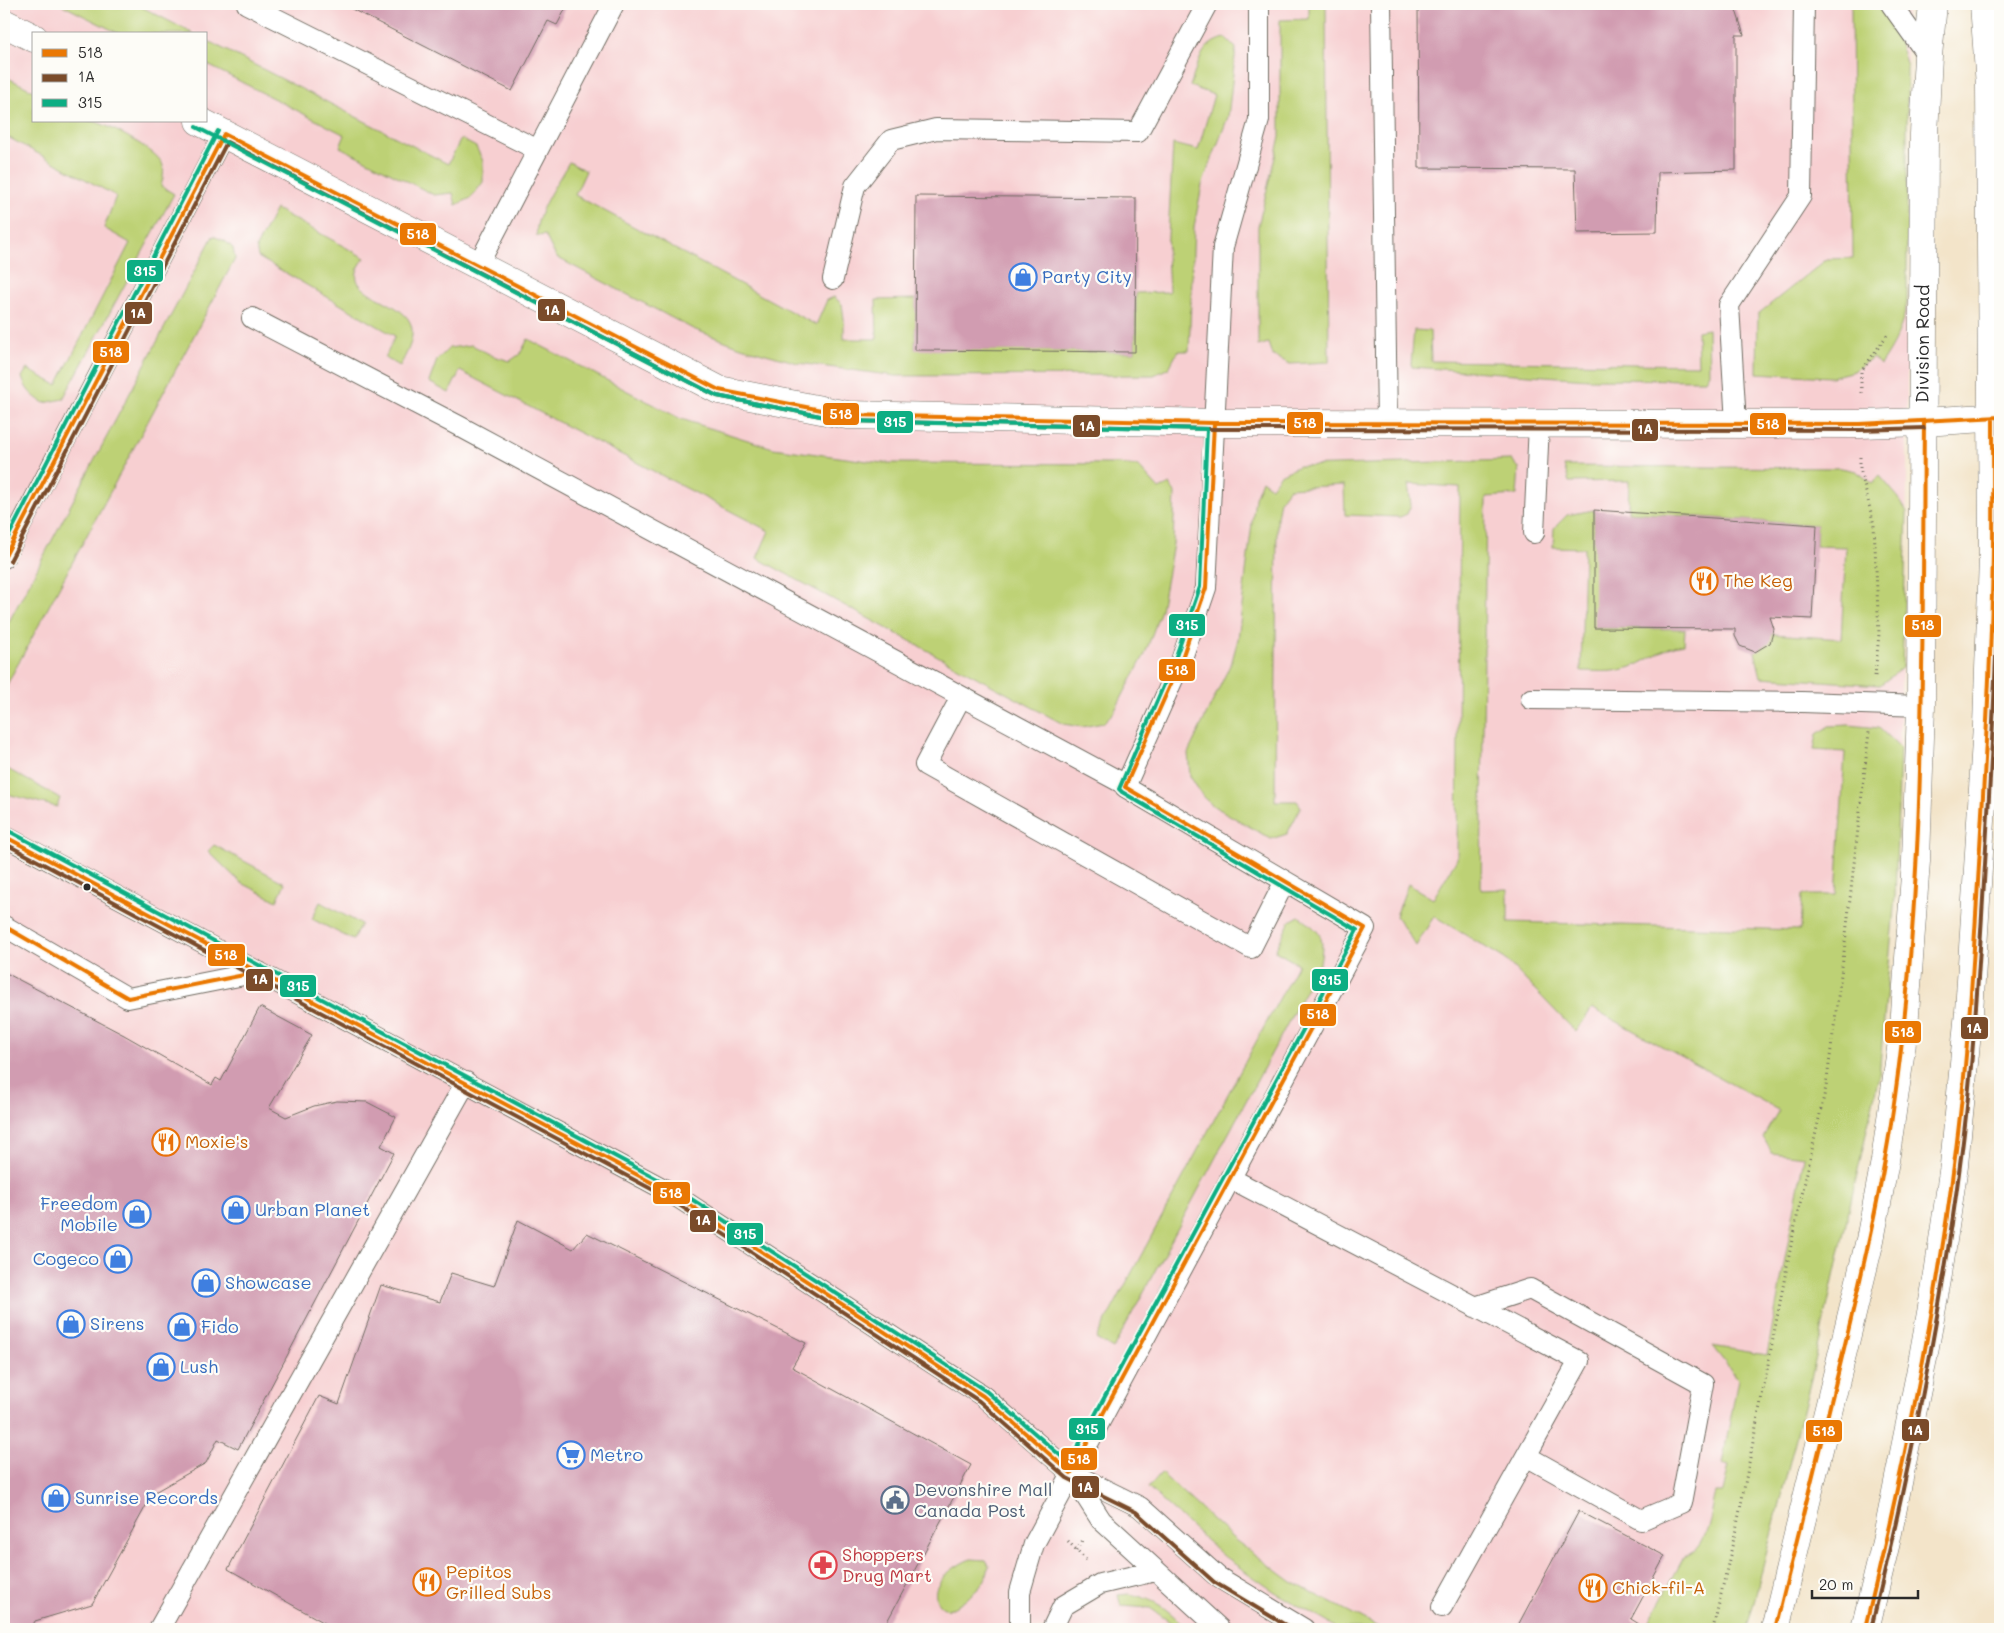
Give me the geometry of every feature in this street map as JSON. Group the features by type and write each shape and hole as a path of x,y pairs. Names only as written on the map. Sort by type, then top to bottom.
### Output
{"main road":[{"name":"Division Road","path":"1775,1629 1870,1240 1885,1160 1900,1061 1916,861 1921,706 1924,422 1924,134 1933,4"},
{"path":"1865,1629 1886,1542 1938,1274 1957,1137 1969,1012 1987,725 1997,417 1990,86 1984,4"},
{"path":"4,23 32,37"},
{"path":"201,122 719,390 847,415 1214,423 1539,424 1860,424 1997,417"}],"lane":[{"path":"248,4 538,150"},
{"path":"478,265 614,4"},
{"path":"833,279 855,186 891,140 936,129 1138,132 1207,4"},
{"path":"1126,785 1181,661 1206,588 1223,246 1259,120 1259,4"},
{"path":"1381,4 1387,423"},
{"path":"1736,424 1729,305 1800,196 1804,4"},
{"path":"1891,4 1928,56"},
{"path":"4,558 224,134"},
{"path":"252,318 459,426 1126,785 1125,787 1365,928 1034,1544 1020,1592 1020,1629"},
{"path":"1534,533 1539,424"},
{"path":"961,697 925,765 948,779 1251,948 1285,881"},
{"path":"1531,699 1802,702 1921,706"},
{"path":"4,836 673,1194 983,1396 1071,1473 1140,1507 1218,1577 1304,1629"},
{"path":"4,926 128,998 259,972"},
{"path":"159,1629 466,1082"},
{"path":"1230,1178 1579,1361 1442,1607"},
{"path":"1475,1307 1530,1290 1703,1384 1681,1503 1641,1520 1526,1456"},
{"path":"1071,1473 1101,1520 1220,1629"},
{"path":"1052,1629 1063,1606 1100,1584 1155,1571"}],"path":[{"path":"1861,372 1887,335"},
{"path":"1860,468 1874,525 1879,634 1874,683"},
{"path":"1713,1629 1737,1525 1793,1236 1826,1087 1844,952 1869,729"},
{"path":"1064,1538 1088,1562"}],"shaded area":[{"path":"4,4 1907,4 1907,488 1895,896 1879,1076 1811,1379 1747,1629 4,1629"}],"green space":[{"path":"60,4 136,4 190,32 116,32"},
{"path":"1309,4 1326,4 1329,362 1290,364 1272,355 1268,343 1258,346 1258,226 1280,137 1280,20 1309,19"},
{"path":"1851,4 1875,4 1892,20 1907,66 1907,302 1903,319 1890,350 1880,365 1873,357 1854,371 1831,377 1757,373 1758,314 1827,259 1853,258"},
{"path":"1226,38 1236,48 1228,117 1202,185 1194,227 1189,351 1178,351 1169,368 1154,375 896,376 798,363 741,347 693,329 556,257 545,235 537,236 539,219 543,209 569,162 586,171 575,195 816,325 827,300 834,297 842,304 844,339 877,339 876,300 916,299 915,349 1135,352 1136,293 1169,292 1167,254 1173,144 1198,150 1214,95 1190,86 1205,49 1217,40"},
{"path":"208,41 448,164 461,139 476,147 483,161 483,182 471,198 456,205 453,193 434,195 340,147 345,135 208,65"},
{"path":"4,76 32,90 32,122 96,122 142,145 162,163 164,172 161,186 174,194 63,399 44,403 30,392 22,377 27,369 57,385 130,243 104,228 116,196 4,135"},
{"path":"276,209 365,258 357,271 358,281 364,289 399,310 408,319 412,330 407,353 400,366 385,358 395,336 258,257 256,247"},
{"path":"213,236 225,241 233,248 235,259 4,690 4,631"},
{"path":"1708,329 1709,373 1705,380 1589,379 1412,367 1411,364 1414,330 1430,331 1431,361 1698,365 1697,331"},
{"path":"528,339 681,419 773,448 882,463 1118,464 1138,466 1159,489 1170,484 1175,493 1173,544 1161,610 1145,654 1114,712 1103,723 1082,727 1063,724 757,558 769,531 460,371 449,393 429,382 437,360 449,348 472,345 493,356 510,361 520,354"},
{"path":"1512,460 1519,468 1517,495 1486,497 1481,890 1508,889 1508,922 1800,930 1802,895 1836,895 1845,752 1814,750 1817,734 1829,726 1849,725 1879,728 1900,748 1895,896 1879,1076 1811,1379 1747,1629 1645,1629 1684,1557 1699,1546 1704,1538 1716,1492 1723,1492 1729,1466 1722,1464 1738,1379 1712,1346 1767,1355 1804,1157 1772,1153 1763,1137 1779,1110 1592,1008 1576,1032 1505,959 1434,916 1416,946 1396,916 1408,884 1433,899 1457,859 1460,487 1408,484 1411,505 1407,514 1400,517 1345,515 1344,485 1289,488 1280,500 1277,518 1275,801 1297,801 1301,807 1287,834 1271,839 1212,805 1203,797 1190,776 1188,753 1232,661 1238,639 1255,498 1262,480 1271,487 1280,475 1299,466"},
{"path":"1564,466 1841,468 1856,471 1872,483 1880,476 1898,497 1907,512 1902,668 1880,685 1761,677 1755,652 1773,634 1841,639 1846,547 1816,546 1817,525 1628,512 1629,481 1569,482"},
{"path":"1594,510 1595,628 1685,629 1684,644 1668,648 1640,664 1613,671 1581,671 1584,548 1553,547 1554,528 1567,515"},
{"path":"4,767 60,798 57,807 11,795 4,791"},
{"path":"214,845 285,883 277,901 240,882 208,851"},
{"path":"320,902 361,924 353,940 312,919"},
{"path":"1299,916 1320,935 1322,946 1320,963 1113,1349 1096,1339 1298,964 1275,951 1290,921"},
{"path":"1161,1473 1235,1540 1292,1582 1382,1629 1339,1629 1275,1592 1226,1558 1148,1488"},
{"path":"971,1559 986,1560 989,1565 982,1585 956,1606 952,1608 943,1607 936,1597 938,1584 951,1571"},
{"path":"1130,1594 1156,1603 1188,1629 1180,1629 1150,1608 1121,1606 1118,1595"}],"building":[{"path":"342,4 568,4 557,25 548,21 512,91"},
{"path":"1418,4 1577,4 1577,6 1734,4 1744,35 1736,35 1736,170 1658,172 1657,232 1577,233 1575,169 1419,168"},
{"path":"916,196 1136,198 1135,352 915,350"},
{"name":"The Keg","path":"1594,510 1817,525 1812,619 1770,617 1774,629 1770,643 1755,652 1740,646 1735,636 1735,629 1594,628"},
{"path":"4,972 124,1035 212,1085 216,1078 221,1081 260,1007 312,1035 269,1108 286,1117 314,1106 337,1101 367,1102 396,1117 381,1146 394,1153 238,1449 218,1439 206,1463 153,1493 92,1604 35,1621 31,1629 4,1629"},
{"path":"518,1220 573,1249 587,1233 806,1343 792,1367 971,1465 883,1629 331,1629 332,1627 228,1569 319,1396 339,1404 381,1285 440,1302 451,1273 494,1286"},
{"name":"Chick-fil-A","path":"1579,1511 1665,1556 1631,1619 1639,1624 1636,1629 1516,1629"}],"transit line":[{"name":"315","path":"7,830 676,1189 986,1391 1069,1463 1357,930 1119,789 1175,659 1200,587 1207,429 846,421 717,396 196,127"},
{"name":"315","path":"4,545 218,131"},
{"name":"518","path":"4,558 224,134 719,390 847,415 1214,423 1860,424 2000,417"},
{"name":"1A","path":"10,561 227,142 717,396 846,421 1214,429 1860,430 1924,428"},
{"name":"518","path":"1865,1629 1892,1514 1927,1340 1946,1224 1963,1086 1973,967 1989,690 1993,552 1993,418"},
{"name":"1A","path":"1871,1629 1898,1514 1933,1340 1952,1224 1969,1086 1979,967 1995,690 1999,552 1999,418"},
{"name":"518","path":"1775,1629 1864,1262 1878,1196 1895,1096 1905,1012 1917,844 1922,675 1924,422"},
{"name":"518","path":"4,836 673,1194 983,1396 1071,1473 1365,928 1125,787 1181,661 1206,588 1214,423"},
{"name":"1A","path":"4,843 670,1199 979,1401 1067,1478 1136,1512 1214,1582 1292,1629"},
{"name":"518","path":"4,926 128,998 259,972"}],"place":[{"name":"Party City","path":"1023,277"},
{"name":"The Keg","path":"1704,581"},
{"name":"Moxie's","path":"166,1142"},
{"name":"Urban Planet","path":"236,1210"},
{"name":"Freedom Mobile","path":"137,1214"},
{"name":"Cogeco","path":"118,1259"},
{"name":"Showcase","path":"206,1283"},
{"name":"Sirens","path":"71,1324"},
{"name":"Fido","path":"182,1327"},
{"name":"Lush","path":"161,1367"},
{"name":"Metro","path":"571,1455"},
{"name":"Sunrise Records","path":"56,1498"},
{"name":"Devonshire Mall Canada Post","path":"895,1500"},
{"name":"Shoppers Drug Mart","path":"823,1565"},
{"name":"Pepitos Grilled Subs","path":"427,1582"},
{"name":"Chick-fil-A","path":"1593,1588"}]}
